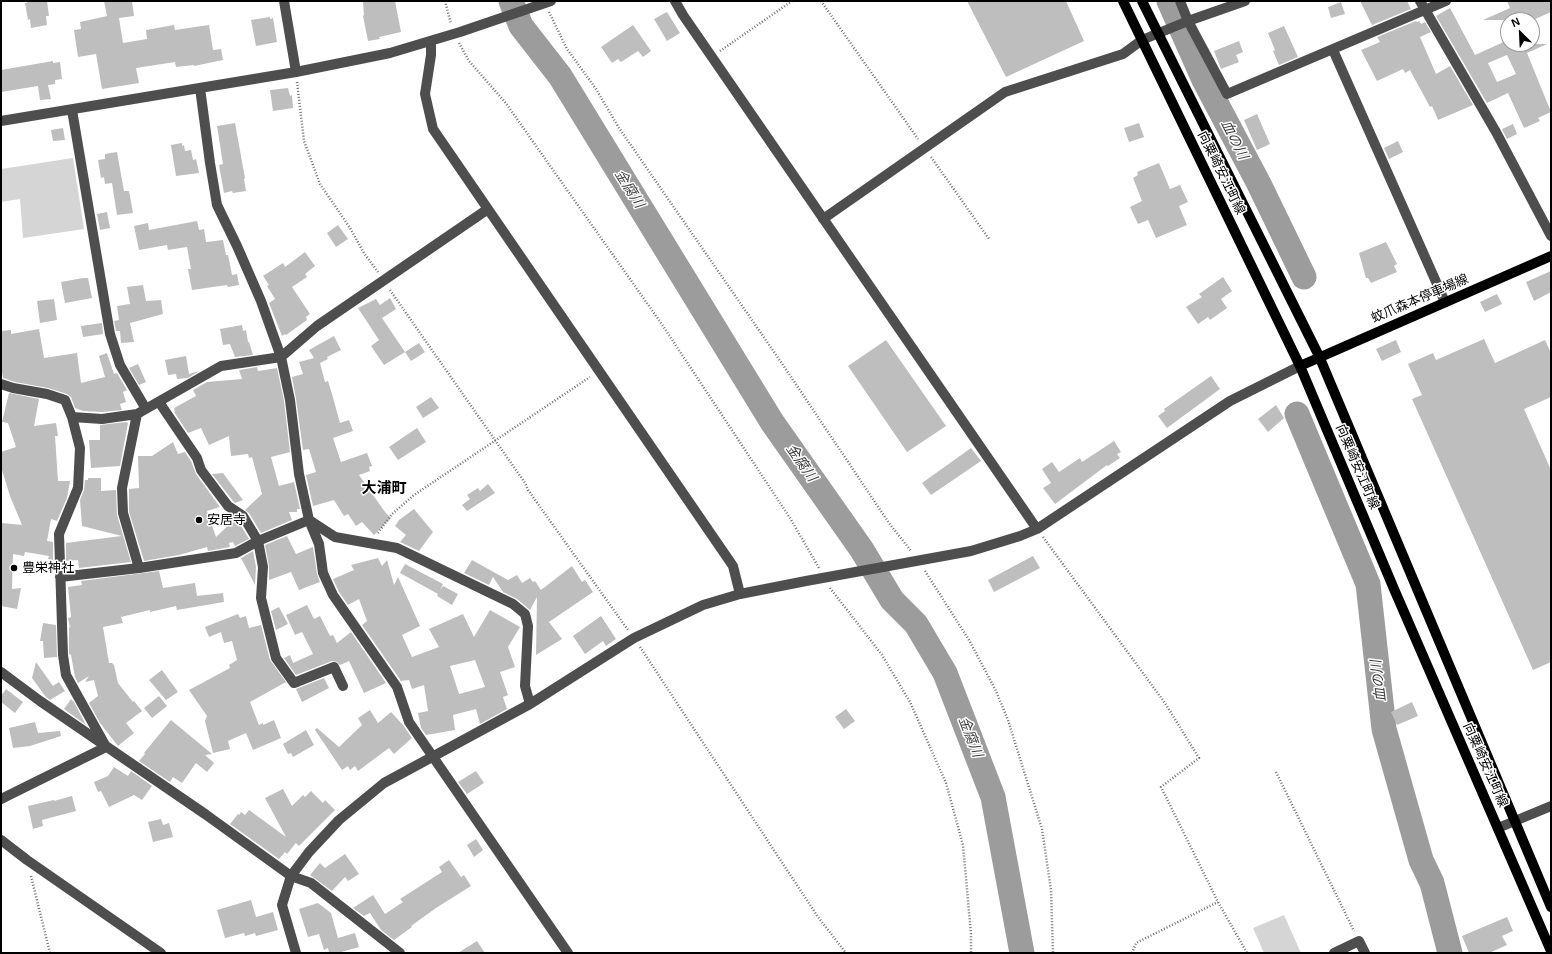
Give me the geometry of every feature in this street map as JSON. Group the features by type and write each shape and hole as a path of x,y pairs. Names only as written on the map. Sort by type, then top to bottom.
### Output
{"main road":[{"name":"向粟崎安江町線","path":"1123,1 1300,366 1397,596 1551,951"},
{"name":"向粟崎安江町線","path":"1142,1 1319,356 1551,907"},
{"name":"蚊爪森本停車場線","path":"1300,366 1319,356 1551,256"}],"street":[{"path":"284,1 296,72"},
{"path":"675,1 683,15 1037,529"},
{"path":"1180,1 1187,21 1227,94 1446,1"},
{"path":"823,219 1005,92 1123,54 1142,40 1187,21 1244,1"},
{"path":"1420,1 1496,132 1551,236"},
{"path":"1,121 296,72 390,53 545,4"},
{"path":"431,41 431,55 426,94 433,129 733,566 740,594"},
{"path":"1333,50 1445,302"},
{"path":"200,88 217,205 261,301 281,357 290,400 299,474 309,520 319,544 323,573 333,595 397,687 409,722 568,953"},
{"path":"72,110 110,334 120,365 141,412 122,488 123,513 139,568"},
{"path":"72,417 102,419 141,412 221,366 281,357 317,326 488,209"},
{"path":"296,953 282,905 291,876 309,852 339,820 384,783 530,704 634,638 703,605 740,594 971,551 1020,536 1037,529 1230,401 1300,366"},
{"path":"1,384 13,388 47,394 65,400 72,417 80,448 78,488 59,534 63,655 66,675 106,747"},
{"path":"159,402 196,458 201,470 228,506 243,516 258,541 263,567 261,598 276,658 294,683 334,667 343,686"},
{"path":"60,577 139,568 236,553 258,541 309,520"},
{"path":"309,520 336,537 397,548 513,604 525,614 528,626 525,686 530,704"},
{"path":"1,672 40,701 205,814 291,876 311,883 400,953"},
{"path":"1,799 106,747"},
{"path":"1498,828 1551,806"},
{"path":"1,840 27,860 161,953"},
{"path":"1334,953 1359,941 1365,953"}],"path":[{"path":"445,1 469,61 505,102 661,323 790,518 818,565 882,655 910,702 946,782 963,845 971,934 971,953"},
{"path":"712,57 792,1"},
{"path":"821,1 989,239"},
{"path":"545,4 567,49 596,89 619,128 781,362 889,523 919,561 969,640 996,691 1008,720 1042,829 1051,890 1053,953"},
{"path":"296,72 304,141 320,184 350,228 364,253 525,482 528,490 634,638 818,917 846,953"},
{"path":"371,543 392,514 414,495 599,371"},
{"path":"1037,529 1165,703 1199,758 1161,787 1218,902 1247,953"},
{"path":"1276,772 1359,941"},
{"path":"27,860 50,953"},
{"path":"1132,953 1136,943 1218,902"}],"shaded area":[{"path":"73,158 84,229 23,238 20,199 1,202 1,169"},
{"path":"1284,915 1301,953 1264,953 1253,928"}],"building":[{"path":"26,1 47,1 49,16 46,16 47,25 31,28 30,19 28,20 25,3 27,3"},
{"path":"104,1 132,1 134,16 119,18 123,43 147,39 146,30 174,25 175,30 209,25 213,50 221,49 223,60 194,66 176,67 175,62 136,68 139,83 102,89 96,54 78,57 74,30 81,29 80,22 107,16"},
{"path":"363,1 395,1 401,32 379,37 380,39 368,41 363,16"},
{"path":"967,1 1066,1 1084,41 1006,77"},
{"path":"1360,1 1407,1 1411,9 1372,25"},
{"path":"1507,1 1551,1 1551,12 1540,17 1540,12 1501,12 1510,8"},
{"path":"1341,2 1345,14 1331,18 1328,7"},
{"path":"1450,8 1475,55 1500,44 1500,52 1529,52 1527,53 1551,112 1538,118 1540,121 1524,128 1508,93 1487,103 1436,16","holes":["1507,55 1516,74 1497,82 1488,63"]},
{"path":"667,12 680,33 667,41 654,19"},
{"path":"1500,12 1500,20 1483,20"},
{"path":"270,17 270,19 273,18 277,42 256,46 251,20"},
{"path":"1419,21 1421,24 1425,22 1431,32 1420,37 1436,74 1450,66 1473,105 1438,120 1432,106 1430,107 1410,70 1405,73 1403,69 1377,81 1361,50 1380,42 1377,37"},
{"path":"633,25 651,51 643,57 638,51 621,62 618,59 612,63 601,47"},
{"path":"1284,26 1298,57 1279,65 1268,33"},
{"path":"1239,41 1243,52 1236,55 1239,62 1221,69 1214,51"},
{"path":"1540,44 1547,44 1540,47"},
{"path":"53,61 53,63 60,62 62,79 55,80 55,84 48,85 51,99 40,100 38,86 1,92 1,70"},
{"path":"288,88 290,96 292,95 293,108 273,111 270,90"},
{"path":"1257,114 1270,144 1257,150 1244,120"},
{"path":"235,123 246,191 233,193 232,191 224,193 219,165 223,164 217,126"},
{"path":"1139,123 1144,137 1129,142 1124,128"},
{"path":"1513,124 1517,134 1507,139 1502,129"},
{"path":"63,128 65,140 53,141 51,130"},
{"path":"1398,141 1403,152 1389,159 1384,148"},
{"path":"182,143 185,151 191,150 193,160 196,159 199,173 176,176 171,145"},
{"path":"117,152 124,191 129,191 133,213 117,215 112,183 105,184 104,177 101,178 98,160 105,159 105,154"},
{"path":"1159,163 1170,189 1180,185 1188,202 1179,206 1187,225 1156,238 1148,220 1138,224 1130,207 1142,201 1133,178 1138,175 1137,172"},
{"path":"107,212 110,228 100,230 97,214"},
{"path":"197,221 199,230 204,229 206,242 223,240 232,275 237,274 239,285 228,287 227,285 192,290 188,269 191,269 187,247 168,250 167,245 139,250 134,226 148,223 149,230"},
{"path":"338,225 348,239 336,247 327,233"},
{"path":"1386,242 1397,264 1394,266 1397,272 1371,283 1368,278 1366,278 1359,253"},
{"path":"305,252 315,266 305,274 307,277 292,287 310,314 306,317 307,320 286,335 285,334 282,336 269,303 275,299 263,276 283,263 285,267"},
{"path":"1551,271 1551,292 1534,301 1526,282"},
{"path":"1223,277 1232,291 1221,299 1227,308 1210,320 1208,317 1198,324 1186,307 1202,297 1199,294"},
{"path":"88,278 92,298 65,303 61,282"},
{"path":"143,285 146,301 161,300 163,314 130,323 134,342 121,343 120,331 116,331 114,321 119,320 117,306 130,304 127,287"},
{"path":"1497,294 1502,304 1485,312 1480,302"},
{"path":"390,298 396,309 382,318 405,352 384,365 371,346 379,340 358,308 376,299 380,305"},
{"path":"54,299 57,320 40,323 37,301"},
{"path":"102,323 103,334 83,337 81,326"},
{"path":"242,325 243,331 246,330 248,342 253,355 235,357 230,344 223,345 220,329"},
{"path":"39,329 44,358 77,353 81,383 105,377 99,356 107,353 114,374 117,373 127,390 123,392 126,402 120,404 122,410 102,412 83,411 75,408 71,397 67,394 48,388 15,382 3,378 1,365 1,331 11,330 11,334"},
{"path":"334,336 341,350 327,357 328,359 320,363 325,382 328,381 340,423 349,420 353,431 333,438 341,462 367,453 372,466 369,467 370,471 359,475 385,512 391,518 374,535 362,522 356,526 348,514 344,516 334,500 313,506 306,475 316,472 309,449 303,450 292,377 303,374 299,362 314,358 309,350"},
{"path":"1484,339 1495,363 1545,340 1551,353 1551,397 1524,409 1551,470 1551,662 1533,670 1412,399 1422,395 1408,364 1433,353 1436,360"},
{"path":"886,340 946,426 907,452 848,366"},
{"path":"1396,340 1401,352 1382,361 1376,349"},
{"path":"419,343 425,352 411,361 405,352"},
{"path":"186,356 189,374 199,371 188,378 177,379 176,374 168,375 165,360"},
{"path":"138,364 146,382 139,385 129,368"},
{"path":"257,367 258,371 277,368 284,401 290,452 271,457 279,486 294,482 300,509 297,509 297,512 289,512 292,520 261,533 249,513 245,510 262,494 252,457 249,458 248,454 231,456 229,436 209,445 201,428 188,433 174,412 174,408 196,396 193,390 207,382 242,379 239,370"},
{"path":"1211,376 1220,389 1167,428 1158,416 1165,411 1164,409"},
{"path":"9,393 39,399 34,426 56,423 58,436 55,436 58,481 70,481 67,498 57,521 51,519 47,541 53,542 53,560 48,559 49,556 25,552 24,556 13,554 12,589 21,588 17,609 1,606 2,523 22,525 10,496 1,467 1,452 16,447 8,423 2,422"},
{"path":"431,397 439,408 423,418 416,407"},
{"path":"1276,405 1284,418 1268,432 1258,419"},
{"path":"128,423 120,466 91,468 89,440 100,440 100,425"},
{"path":"417,428 426,442 398,460 389,447"},
{"path":"1114,441 1121,452 1117,454 1120,458 1108,466 1107,465 1055,504 1043,488 1051,483 1042,469 1052,462 1059,472 1080,458 1082,462"},
{"path":"173,442 178,454 185,452 191,461 196,474 220,507 207,511 216,537 235,519 238,521 249,539 235,546 233,542 229,543 230,547 208,551 207,547 179,555 144,561 129,512 129,489 139,488 138,456 152,456"},
{"path":"971,448 981,461 931,495 922,483"},
{"path":"223,473 243,500 235,503 212,474"},
{"path":"88,478 101,478 101,491 116,490 117,515 131,562 79,568 78,560 66,561 66,543 122,536 82,526 80,500 84,490 85,480 88,480"},
{"path":"488,484 495,493 467,511 462,505 470,499 467,495 478,488 480,491"},
{"path":"414,509 433,532 419,551 400,542 406,535 395,526 399,520"},
{"path":"287,536 296,554 313,547 317,574 320,582 299,590 291,572 269,580 269,566 265,545"},
{"path":"253,551 256,567 255,585 241,558"},
{"path":"1033,556 1040,568 994,592 988,580"},
{"path":"378,558 382,566 387,560 394,585 398,577 420,626 402,635 412,657 439,647 429,629 463,614 474,637 490,610 520,627 508,647 515,667 500,672 508,695 503,697 507,709 480,724 476,709 453,715 455,730 426,735 421,728 418,713 428,711 424,685 412,689 409,680 401,681 362,625 367,621 359,599 348,605 339,592 333,579 354,570 351,565","holes":["475,660 485,687 459,694 450,666"]},
{"path":"472,560 508,580 517,575 522,583 530,578 533,582 535,581 541,590 572,566 582,582 585,580 593,592 549,622 562,639 536,655 537,597 530,610 517,599 503,592 493,577 489,585 464,573"},
{"path":"405,564 443,584 440,590 443,586 458,594 452,605 437,596 438,594 400,573"},
{"path":"159,571 163,588 195,583 197,596 223,593 224,602 177,610 176,606 150,612 150,610 121,617 123,623 103,627 109,663 114,665 118,683 142,711 126,723 134,733 118,746 100,723 89,703 98,696 94,680 85,682 89,676 78,683 75,677 71,655 69,654 69,627 70,628 68,618 71,617 68,587 82,585 81,581"},
{"path":"307,605 314,619 320,616 330,636 333,635 337,643 351,632 386,683 364,693 349,661 340,665 337,662 332,661 296,675 284,658 290,655 293,663 313,654 302,632 295,635 286,615"},
{"path":"279,607 288,624 276,630 271,611"},
{"path":"238,614 240,618 246,616 249,628 261,625 270,660 286,682 250,702 259,725 263,723 263,725 274,720 281,738 253,750 246,733 228,741 230,749 213,753 205,721 207,716 189,690 230,668 229,665 237,660 232,641 224,643 221,632 209,637 205,627"},
{"path":"601,616 616,639 606,646 603,641 585,654 573,636"},
{"path":"43,623 56,625 57,657 44,658 43,641 40,641"},
{"path":"36,662 53,686 59,682 65,691 50,700 45,696 32,678"},
{"path":"162,670 178,692 166,700 149,680"},
{"path":"324,678 329,688 302,702 296,689"},
{"path":"6,689 23,702 15,713 1,702 1,696"},
{"path":"159,696 167,706 152,718 144,708"},
{"path":"71,699 74,702 86,725 64,709"},
{"path":"1412,702 1418,716 1397,725 1391,712"},
{"path":"846,709 855,721 844,729 835,717"},
{"path":"370,710 378,723 391,712 412,738 394,754 389,748 358,771 355,766 350,770 348,766 342,770 315,730 317,728 339,747 362,725 358,718"},
{"path":"171,720 212,754 205,755 214,763 207,772 196,763 182,783 173,777 170,782 139,761"},
{"path":"35,722 38,733 60,731 61,736 30,746 13,748 9,728"},
{"path":"306,730 314,745 293,757 291,753 288,754 283,744"},
{"path":"114,767 128,776 131,771 152,786 142,800 134,795 109,807 101,791 98,792 94,782 108,776"},
{"path":"476,771 484,783 467,794 458,782"},
{"path":"283,789 292,806 303,795 305,797 311,791 323,803 325,800 335,810 299,846 296,843 287,854 285,852 279,859 230,824 238,814 239,815 241,812 245,815 249,810 286,837 265,798"},
{"path":"72,796 76,811 42,820 43,826 33,829 28,806"},
{"path":"161,819 163,825 169,823 173,837 153,842 148,822"},
{"path":"476,839 483,850 474,857 467,845"},
{"path":"345,854 359,874 348,881 345,877 332,891 310,875 320,863 325,868"},
{"path":"449,860 461,877 464,875 471,886 436,908 394,940 381,930 370,913 364,916 353,908 373,895 385,914 403,902 400,899 442,872 439,867"},
{"path":"251,900 256,917 273,912 278,930 256,936 255,933 245,936 244,933 225,938 217,910"},
{"path":"318,903 331,913 338,938 355,933 359,947 338,953 329,953 328,948 324,950 319,934 308,937 299,909"},
{"path":"1507,917 1513,931 1502,936 1507,945 1489,953 1469,953 1462,936"},
{"path":"477,941 485,953 458,953"}],"waterway":[{"name":"金腐川","path":"511,1 521,26 560,76 772,422 862,550 892,600 916,624 945,673 993,797 1022,953"},
{"name":"血の川","path":"1169,1 1204,80 1259,184 1304,277"},
{"name":"血の川","path":"1297,414 1368,584 1384,729 1421,860 1432,883 1450,953"}],"place":[{"name":"安居寺","path":"199,520"},
{"name":"豊栄神社","path":"14,568"}],"district":[{"name":"大浦町","path":"384,489"}]}
